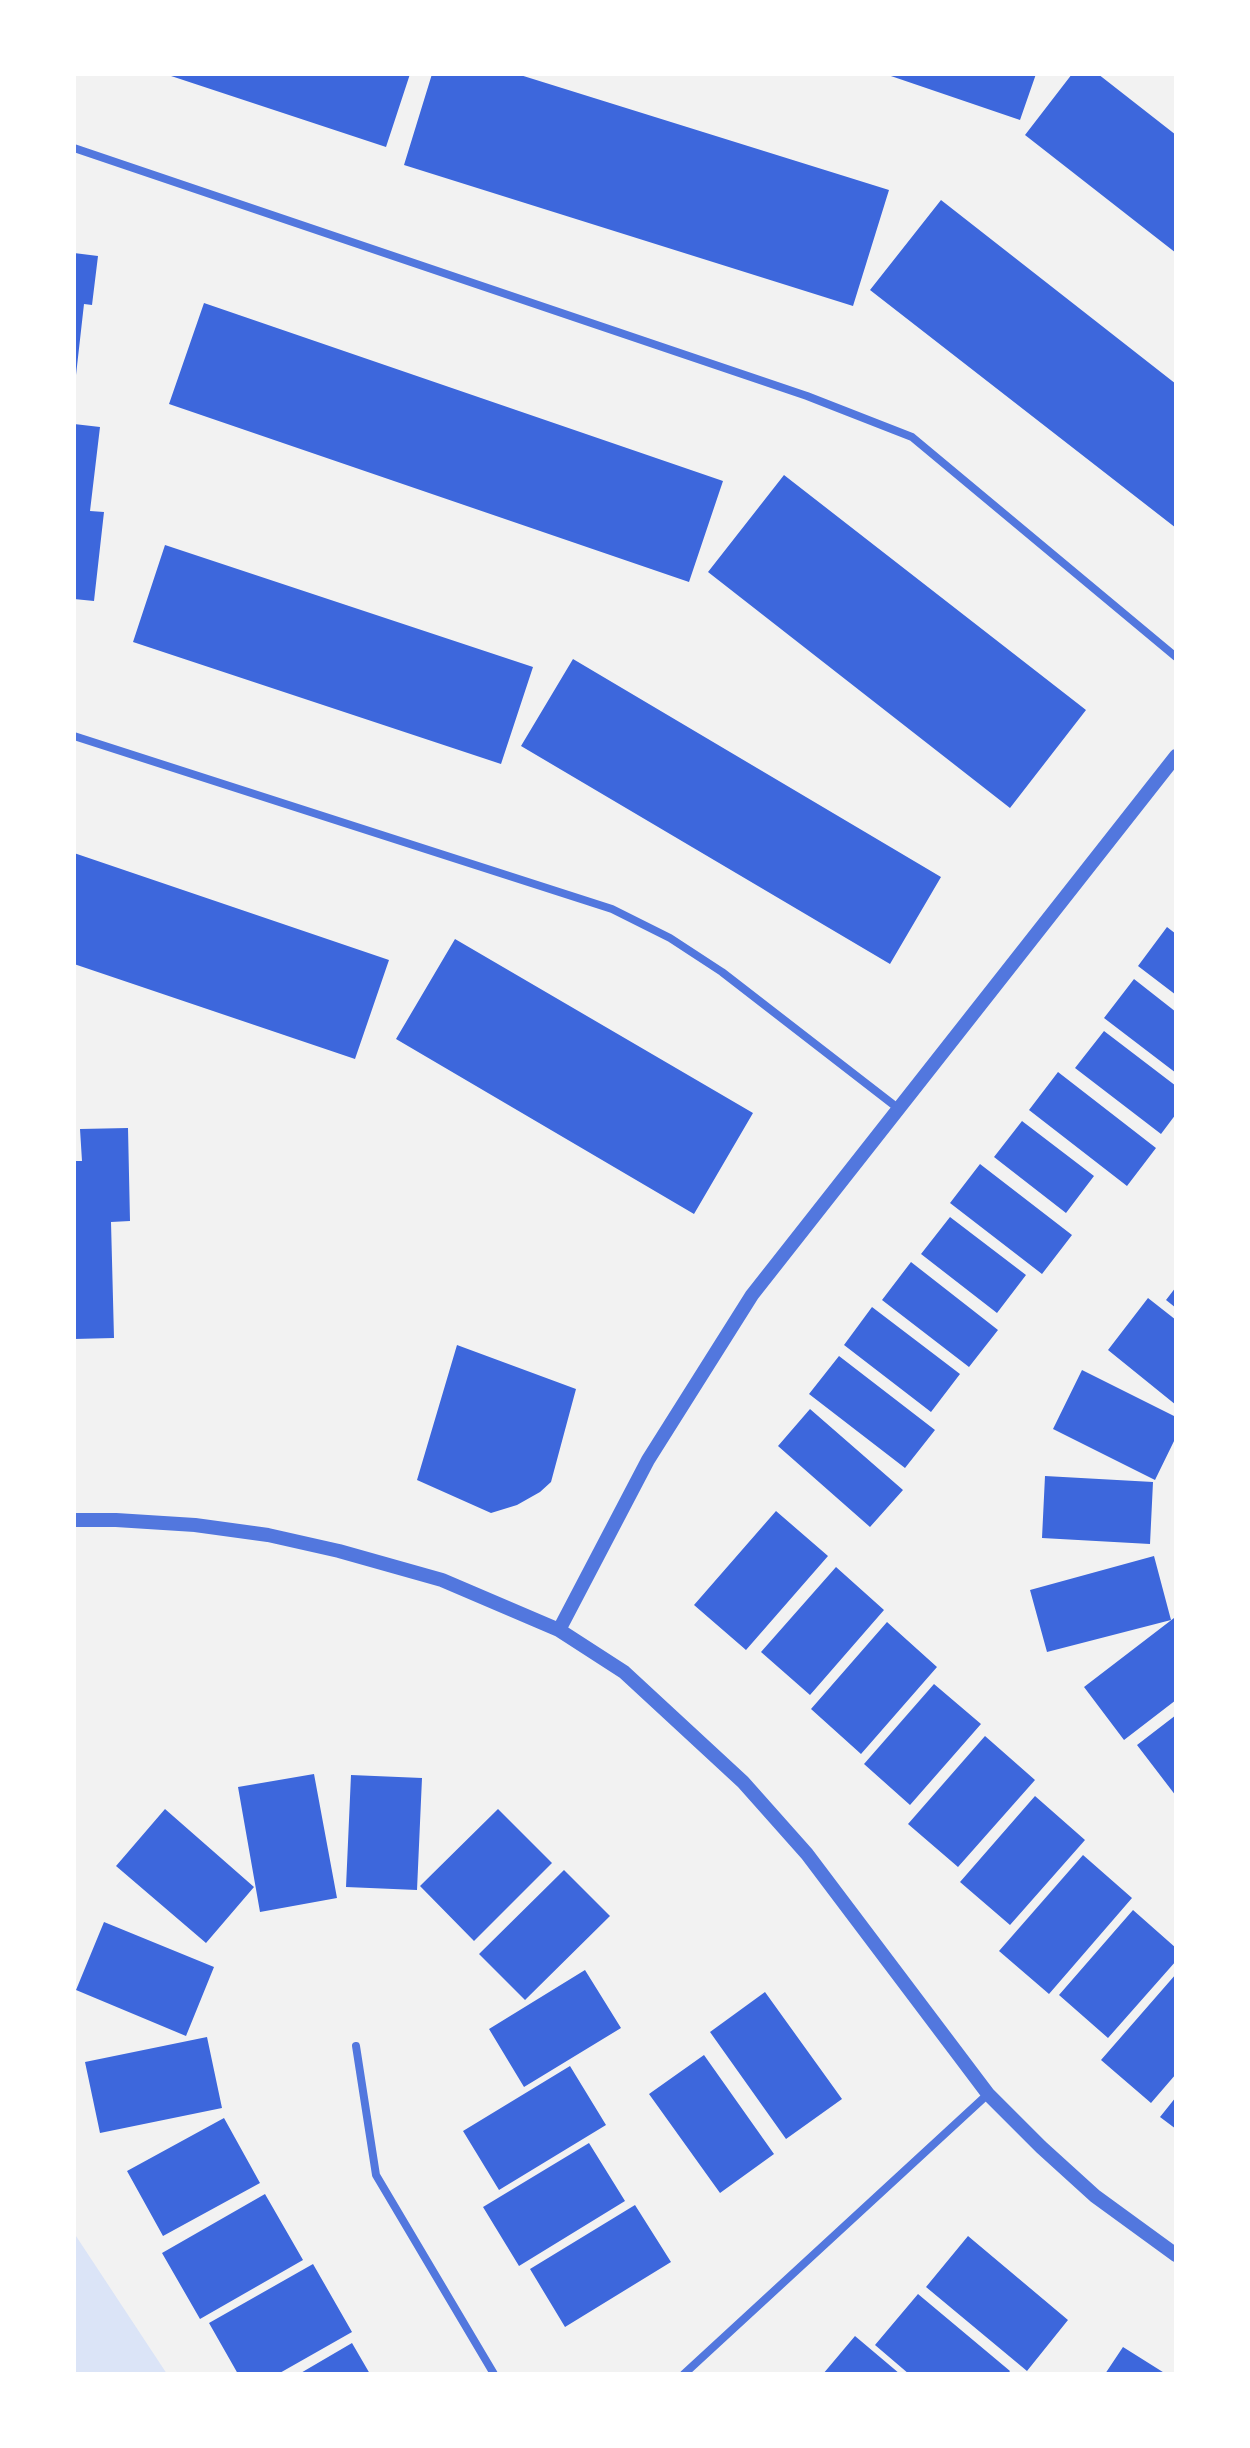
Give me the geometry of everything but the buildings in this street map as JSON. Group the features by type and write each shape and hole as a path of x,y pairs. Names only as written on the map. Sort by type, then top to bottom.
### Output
{"street":[{"path":"74,148 807,396 912,437 1176,657"},
{"path":"74,736 612,909 670,938 722,972 899,1109"},
{"path":"559,1630 648,1460 752,1295 1176,756"},
{"path":"74,1520 195,1525 268,1535 339,1551 442,1580 559,1630 624,1672 743,1782 807,1854 988,2094 1095,2196 1176,2255"},
{"path":"356,2046 376,2175 494,2374"},
{"path":"684,2374 988,2094"}],"shaded area":[{"path":"74,2233 167,2374 74,2374"}]}
